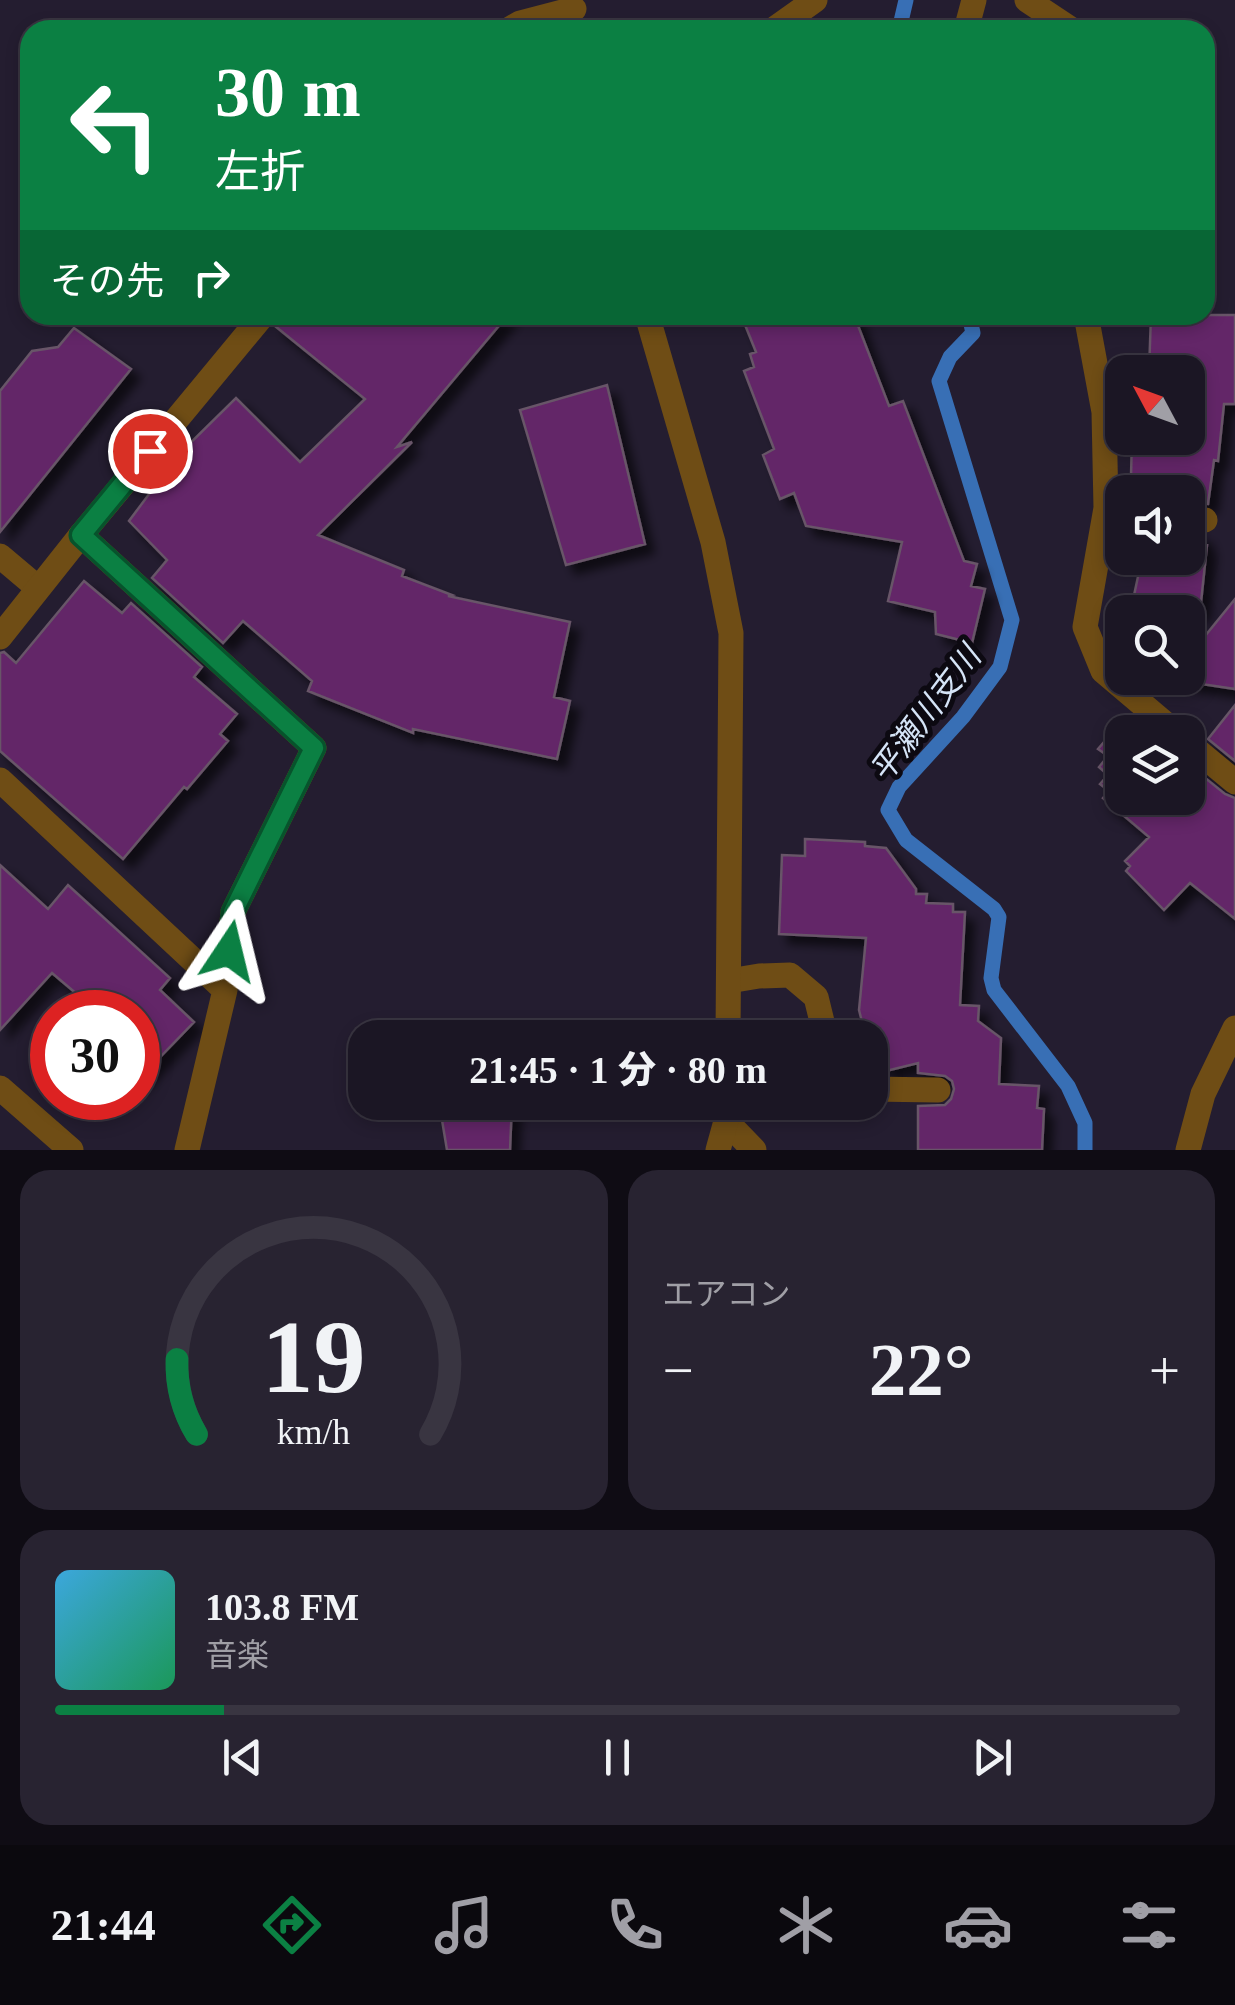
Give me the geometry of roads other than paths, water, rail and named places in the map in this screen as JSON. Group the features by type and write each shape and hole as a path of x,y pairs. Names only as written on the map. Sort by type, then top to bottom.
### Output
{"street":[{"path":"787,20 815,0"},
{"path":"1027,0 1057,20"},
{"path":"540,20 576,13"},
{"path":"0,636 255,325"},
{"path":"650,325 714,542 730,632 728,1020"},
{"path":"1088,325 1110,475"},
{"path":"81,535 314,748 233,912 225,990 187,1150"},
{"path":"1105,547 1086,626 1103,671 1155,715"},
{"path":"0,556 38,588"},
{"path":"1205,757 1235,782"},
{"path":"0,780 225,990"},
{"path":"729,981 790,975 816,997 822,1020"},
{"path":"1188,1150 1203,1094 1235,1028"},
{"path":"0,1088 71,1150"},
{"path":"888,1089 938,1090"},
{"path":"718,1150 724,1120"},
{"path":"732,1120 754,1150"}],"waterway":[{"name":"平瀬川支川","path":"901,20 906,0"},
{"name":"平瀬川支川","path":"971,325 973,333 950,357 939,381 1012,620 1000,667 963,717 899,787 888,810 906,840 999,917 991,978 994,990 1068,1086 1085,1123 1085,1150"}]}
